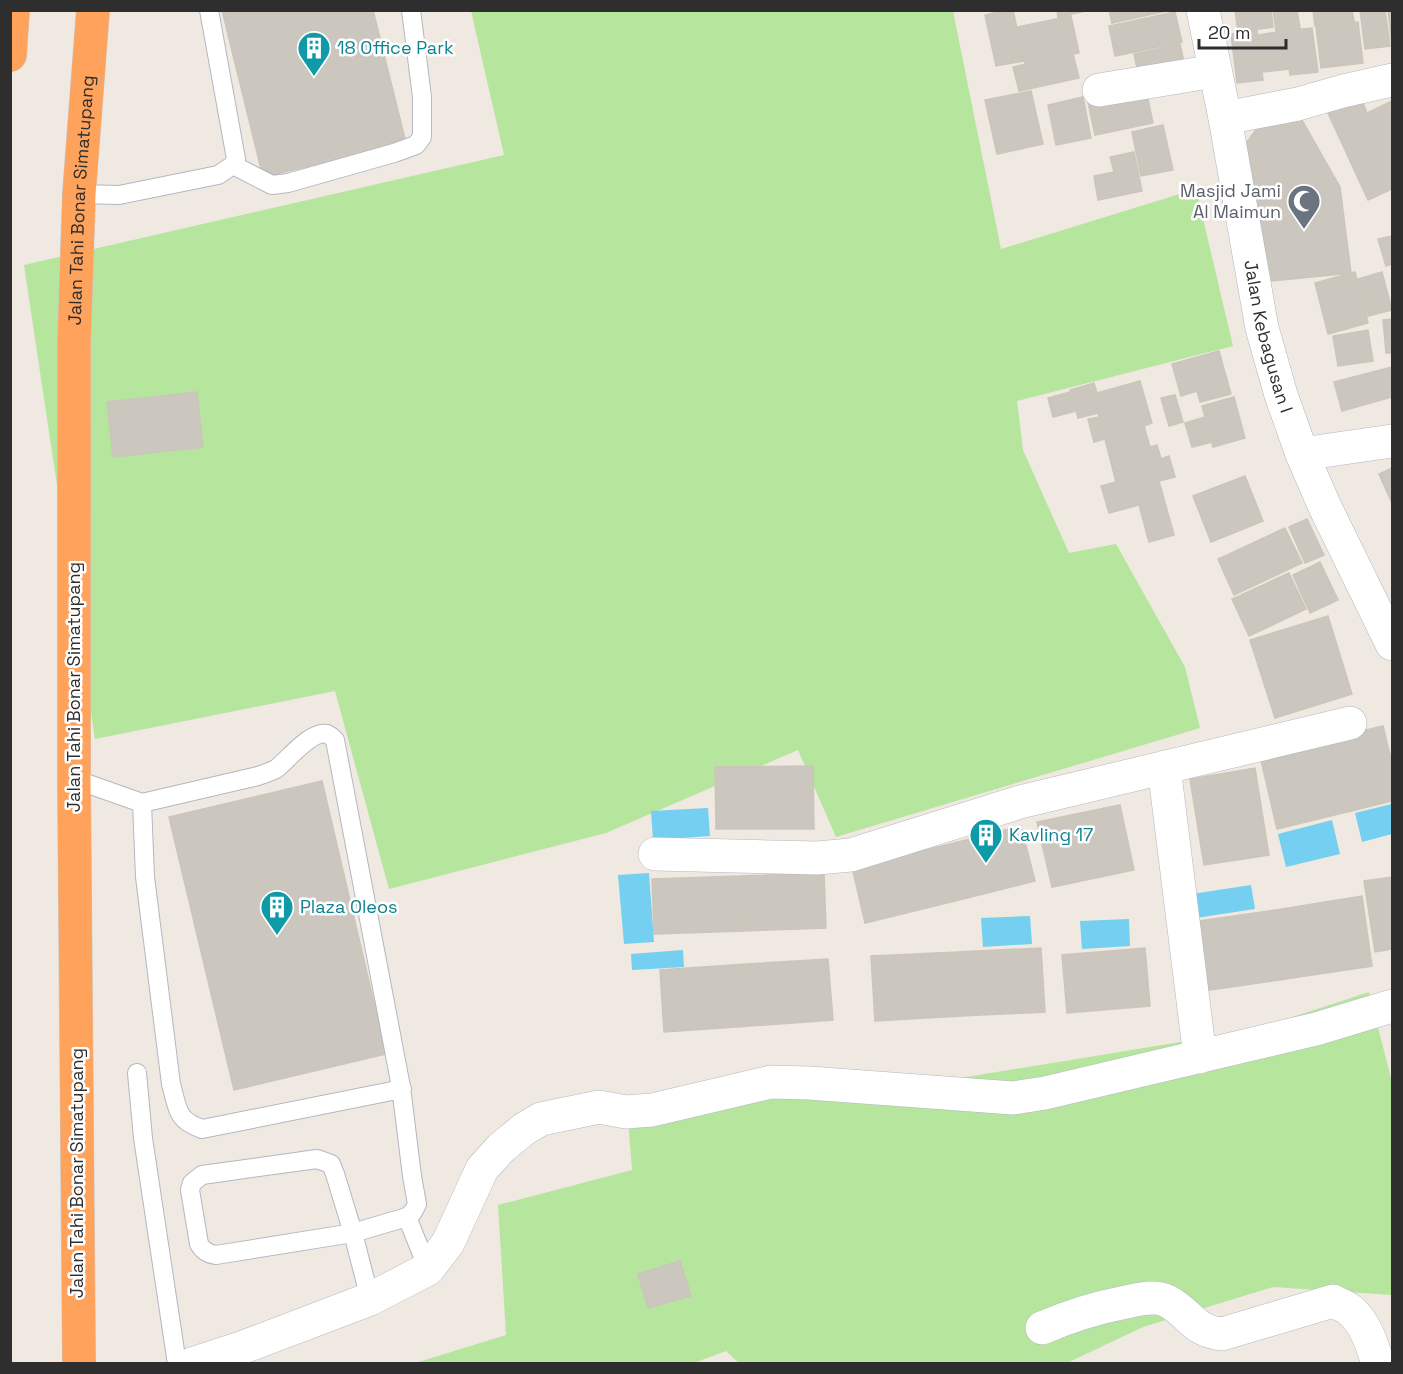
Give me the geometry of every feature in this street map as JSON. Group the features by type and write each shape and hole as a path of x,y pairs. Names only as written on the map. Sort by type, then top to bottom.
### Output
{"highway":[{"path":"10,55 13,10"},
{"name":"Jalan Tahi Bonar Simatupang","path":"79,1364 74,779 74,356 79,194 93,10"}],"street":[{"name":"Jalan Kebagusan I","path":"1203,10 1226,118 1262,328 1281,395 1302,454 1325,507 1392,644"},
{"path":"1099,90 1215,70"},
{"path":"1226,118 1298,104 1392,80"},
{"path":"1302,454 1392,441"},
{"path":"655,854 817,858 851,855 1020,802 1350,723"},
{"path":"1164,767 1200,1057"},
{"path":"192,1364 370,1299 428,1269 448,1243 483,1169 524,1129 541,1119 599,1107 626,1113 652,1110 771,1082 1013,1098 1046,1093 1316,1029 1392,1006"},
{"path":"1042,1328 1085,1311 1150,1297 1166,1300 1209,1333 1222,1334 1333,1301 1348,1308 1356,1316 1369,1335 1378,1364"}],"lane":[{"path":"79,194 130,193 218,175 233,165 236,159 209,10"},
{"path":"233,165 272,185 288,183 416,145 422,137 422,97 411,10"},
{"path":"74,779 142,803 258,776 273,771 315,736 326,734 335,740 402,1089 417,1204 413,1212 407,1216 353,1233 216,1255 209,1254 199,1244 190,1190 192,1183 202,1175 317,1159 331,1164 353,1233 370,1299"},
{"path":"142,803 145,877 171,1084 184,1120 202,1129 402,1089"},
{"path":"136,1073 143,1138 177,1364"},
{"path":"407,1216 428,1269"}],"green space":[{"path":"471,11 953,11 1001,249 1196,189 1233,346 1017,401 1023,450 1069,553 1116,544 1185,667 1200,728 836,837 798,750 606,833 389,889 335,691 95,739 24,265 504,155"},
{"path":"1369,992 1392,1082 1392,1295 1273,1287 1143,1327 1067,1363 740,1364 726,1351 691,1364 412,1364 506,1335 498,1205 632,1170 628,1118 726,1077 936,1082 1253,1030"}],"water":[{"path":"1392,804 1392,834 1362,842 1355,813"},
{"path":"708,808 710,836 653,840 651,811"},
{"path":"1332,820 1340,854 1286,867 1278,834"},
{"path":"649,873 654,942 624,944 618,875"},
{"path":"1251,885 1255,909 1196,918 1192,894"},
{"path":"1030,916 1032,944 983,947 981,918"},
{"path":"1129,919 1130,946 1082,949 1080,921"},
{"path":"683,950 684,967 632,970 631,954"}],"building":[{"name":"18 Office Park","path":"222,10 373,10 406,143 263,177"},
{"path":"1013,10 1024,61 996,66 985,15"},
{"path":"1057,10 1090,10 1058,17"},
{"path":"1109,10 1165,10 1166,11 1112,23"},
{"path":"1235,10 1271,10 1273,27 1238,32"},
{"path":"1273,10 1297,10 1300,28 1276,31"},
{"path":"1313,10 1352,10 1354,21 1315,26"},
{"path":"1360,10 1385,10 1390,46 1365,49"},
{"path":"1388,10 1392,10 1392,46"},
{"path":"1175,12 1182,42 1115,56 1109,26"},
{"path":"1071,16 1079,53 1025,64 1017,27"},
{"path":"1358,22 1363,63 1321,68 1316,27"},
{"path":"1312,28 1318,72 1290,75 1284,31"},
{"path":"1257,30 1263,80 1237,83 1231,34"},
{"path":"1283,31 1288,69 1263,72 1258,35"},
{"path":"1180,44 1185,67 1139,77 1134,54"},
{"path":"1073,54 1079,78 1019,91 1013,67"},
{"path":"1146,90 1153,123 1095,135 1088,102"},
{"path":"1031,91 1043,144 997,154 985,100"},
{"path":"1083,97 1091,138 1056,145 1048,105"},
{"path":"1361,98 1367,113 1392,101 1392,189 1368,200 1328,113"},
{"name":"Masjid Jami Al Maimun","path":"1302,120 1340,187 1351,273 1272,281 1245,145 1260,124"},
{"path":"1163,125 1173,170 1141,176 1132,132"},
{"path":"1134,152 1142,191 1098,200 1094,176 1114,172 1110,157"},
{"path":"1392,236 1392,264 1386,266 1378,239"},
{"path":"1355,272 1368,323 1328,334 1315,283"},
{"path":"1382,272 1392,310 1368,316 1358,279"},
{"path":"1392,319 1392,353 1386,353 1383,320"},
{"path":"1368,330 1373,361 1338,366 1333,336"},
{"path":"1219,351 1231,394 1200,402 1197,391 1181,396 1172,364"},
{"path":"1392,367 1392,397 1342,411 1334,382"},
{"path":"1140,381 1152,423 1144,426 1150,447 1157,445 1161,459 1169,456 1175,477 1159,481 1174,535 1149,542 1139,505 1109,513 1101,486 1116,482 1105,439 1094,442 1088,419 1099,417 1098,413 1078,418 1076,411 1053,417 1048,398 1094,383 1097,393"},
{"path":"197,392 203,447 113,457 107,402"},
{"path":"1175,395 1183,422 1169,426 1161,398"},
{"path":"1234,397 1245,438 1213,447 1212,442 1192,447 1185,423 1205,417 1202,406"},
{"path":"1392,468 1392,503 1379,474"},
{"path":"1245,476 1263,521 1211,542 1193,496"},
{"path":"1307,519 1324,555 1305,563 1289,527"},
{"path":"1285,528 1302,563 1234,595 1218,559"},
{"path":"1320,562 1338,600 1310,613 1293,575"},
{"path":"1289,573 1306,609 1249,636 1232,599"},
{"path":"1328,616 1352,694 1275,718 1250,640"},
{"path":"1383,726 1392,763 1392,801 1347,812 1329,739"},
{"path":"1329,739 1347,812 1277,829 1260,756"},
{"path":"813,766 814,829 716,829 715,767"},
{"path":"1255,768 1269,855 1204,865 1190,779"},
{"name":"Plaza Oleos","path":"322,781 386,1054 234,1090 169,817"},
{"path":"1120,805 1134,870 1052,887 1037,822"},
{"name":"Kavling 17","path":"1021,826 1035,881 951,902 938,847"},
{"path":"938,847 951,902 865,923 852,867"},
{"path":"824,873 826,928 743,931 741,876"},
{"path":"741,876 743,931 654,934 652,879"},
{"path":"1392,877 1392,949 1375,952 1364,881"},
{"path":"1362,896 1372,966 1286,979 1275,910"},
{"path":"1275,910 1286,979 1204,991 1193,922"},
{"path":"1041,948 1045,1012 961,1016 958,952"},
{"path":"1145,948 1150,1006 1067,1013 1062,955"},
{"path":"958,952 961,1016 875,1021 871,956"},
{"path":"828,959 833,1020 750,1026 746,964"},
{"path":"746,964 750,1026 664,1032 660,970"},
{"path":"680,1261 691,1296 648,1308 638,1274"}],"place":[{"name":"18 Office Park","path":"314,77"},
{"name":"Masjid Jami Al Maimun","path":"1304,230"},
{"name":"Kavling 17","path":"986,864"},
{"name":"Plaza Oleos","path":"277,936"}]}
